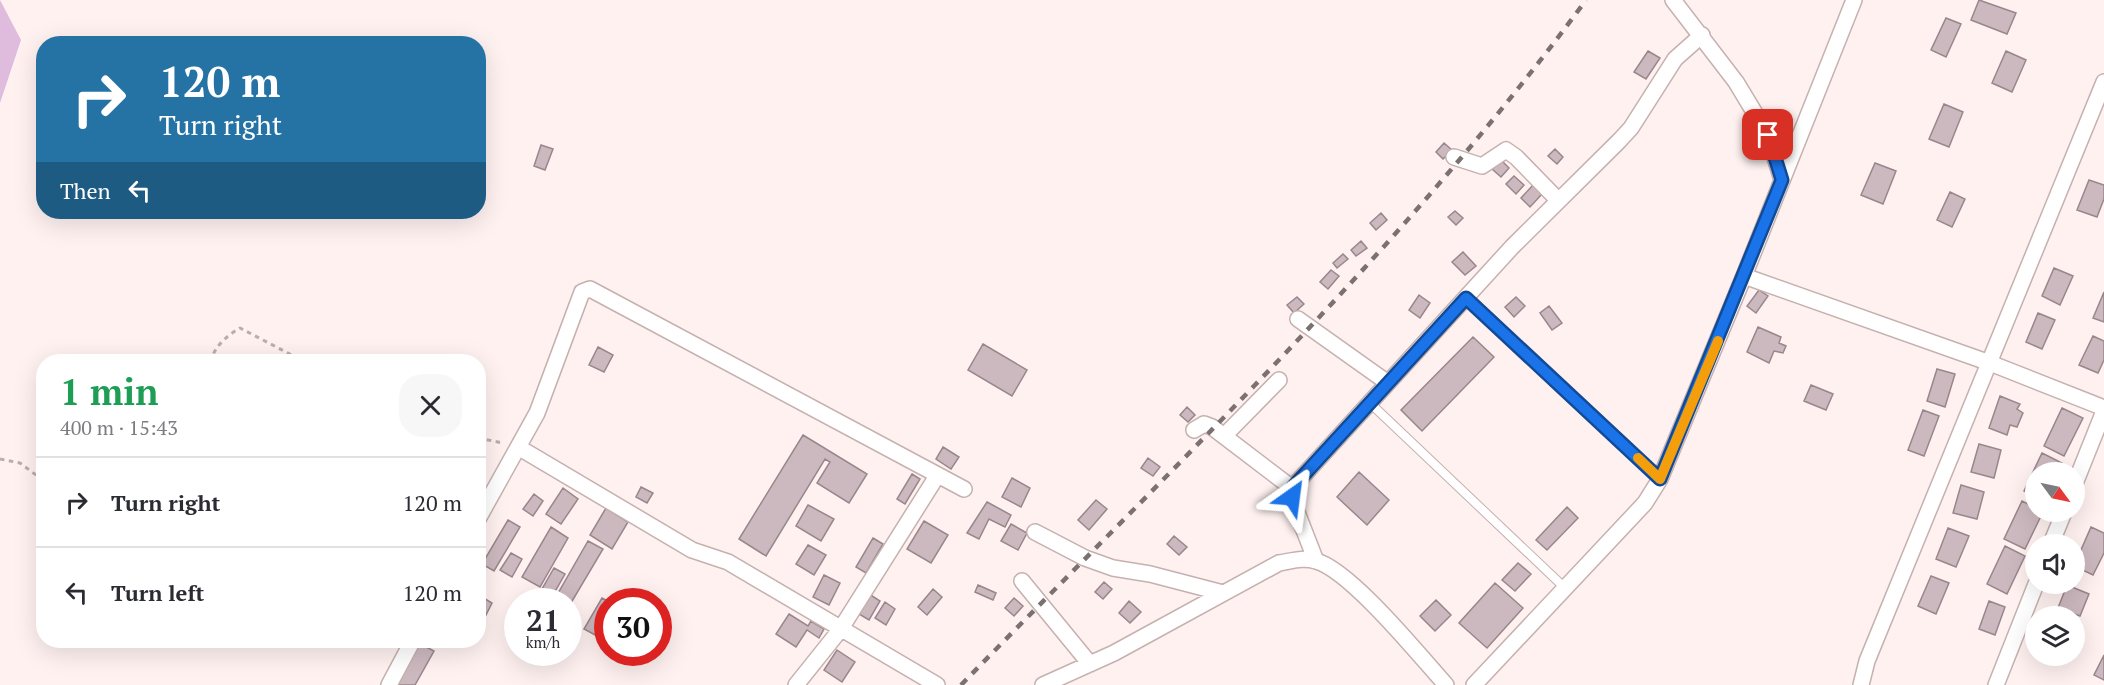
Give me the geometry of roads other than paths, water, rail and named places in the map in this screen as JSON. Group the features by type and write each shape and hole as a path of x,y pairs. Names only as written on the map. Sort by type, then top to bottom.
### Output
{"street":[{"path":"1674,0 1736,82 1768,135 1782,180"},
{"path":"1474,685 1645,503 1660,479 1854,0"},
{"path":"1316,561 1292,497 1292,488 1558,200 1631,128 1676,59 1702,35"},
{"path":"1861,685 1867,661 2104,82"},
{"path":"1455,157 1482,166 1506,150 1516,157 1558,200"},
{"path":"1744,276 1990,363 2104,410 2083,462"},
{"path":"486,505 537,413 571,317 582,292 590,289 964,489"},
{"path":"1298,319 1388,383"},
{"path":"1224,436 1279,380"},
{"path":"1194,430 1208,425 1292,488"},
{"path":"518,447 692,550 728,562 937,685"},
{"path":"796,685 840,630 937,476"},
{"path":"1035,532 1085,558 1113,568 1150,574 1223,593"},
{"path":"1043,685 1090,664 1279,563 1301,559 1316,561 1337,572 1378,610 1446,685"},
{"path":"1023,581 1090,664"},
{"path":"1996,685 2032,594"},
{"path":"389,685 409,648"}],"lane":[{"path":"1466,298 1660,479"},
{"path":"1370,403 1565,588"}],"railway":[{"path":"961,685 1205,437 1365,268 1515,92 1586,0"}]}
